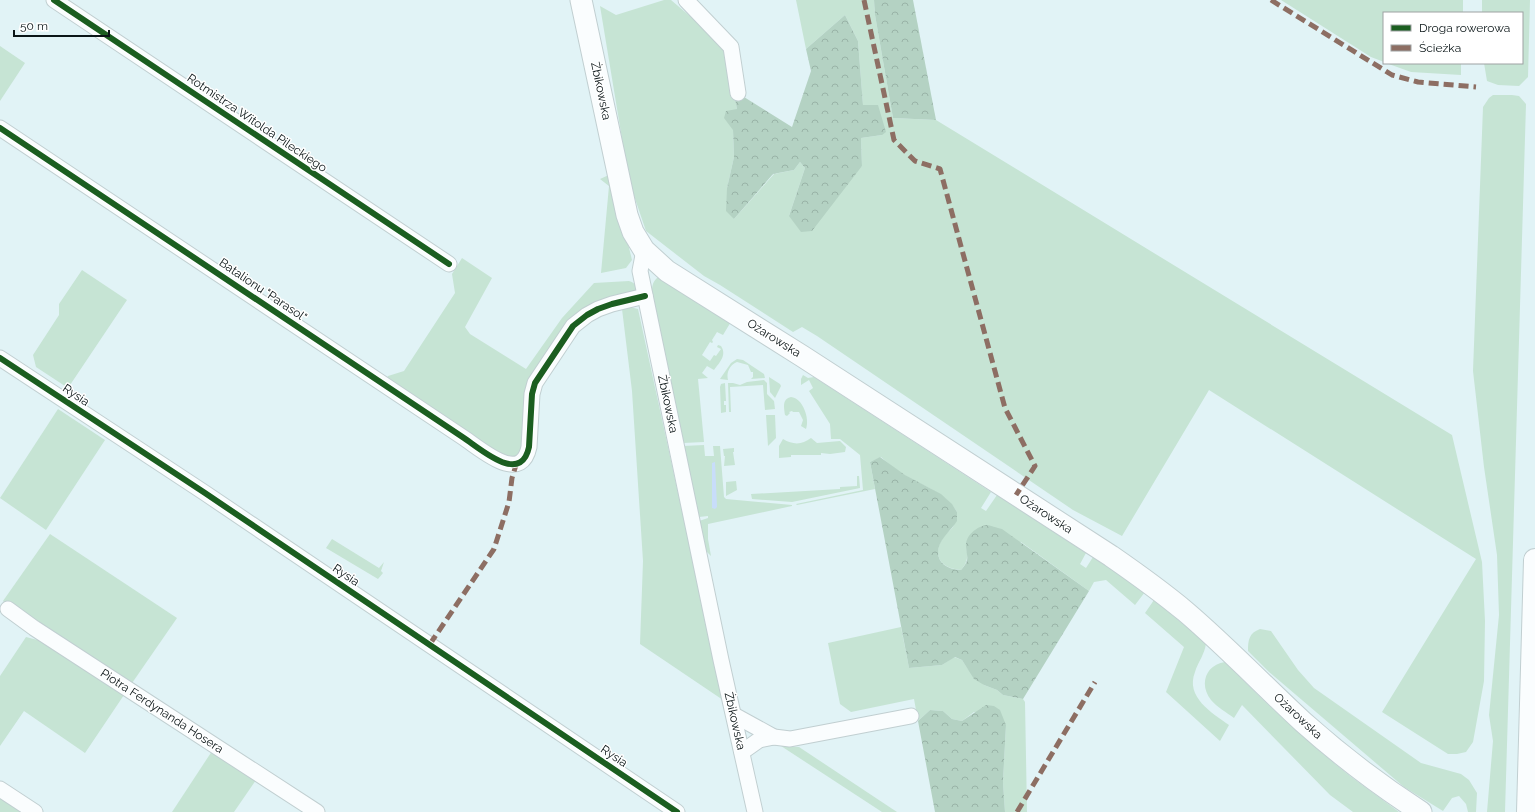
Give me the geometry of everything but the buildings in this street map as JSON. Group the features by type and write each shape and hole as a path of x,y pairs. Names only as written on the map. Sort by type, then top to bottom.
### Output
{"highway":[{"path":"1528,812 1535,560"}],"main road":[{"name":"Żbikowska","path":"581,0 627,215 633,232 644,250"},
{"name":"Ożarowska","path":"644,250 668,271 1105,552 1155,587 1223,644 1303,721 1335,749 1368,775 1421,812"}],"street":[{"name":"Rotmistrza Witolda Pileckiego","path":"54,0 449,264"},
{"path":"686,0 731,47 738,94"},
{"name":"Batalionu \"Parasol\"","path":"0,128 481,449 499,460 511,465 523,460 527,455 529,446 532,394 535,383 573,326 582,318 598,309 645,296"},
{"name":"Żbikowska","path":"644,250 640,271 721,660 755,812"},
{"name":"Rysia","path":"0,358 205,493 677,812"},
{"name":"Piotra Ferdynanda Hosera","path":"8,609 34,628 317,812"},
{"path":"734,715 774,737"},
{"path":"742,752 759,740 774,737 790,739 911,716"},
{"path":"0,789 35,812"}],"green space":[{"path":"664,0 671,0 725,46 737,109 733,130 734,157 727,188 734,219 774,174 794,170 800,162 805,168 789,216 862,166 861,138 882,135 863,105 858,41 845,15 806,49 796,0 874,0 875,15 893,118 936,120 1452,435 1482,562 1485,621 1484,681 1473,742 1466,752 1448,754 1382,712 1476,559 1209,390 1122,536 1073,510 817,336 802,327 793,332 704,276 646,231 629,181 600,6 616,15"},
{"path":"874,0 913,0 936,120 893,118 875,15"},
{"path":"1281,0 1463,0 1463,12 1383,12 1383,62 1371,57"},
{"path":"1482,0 1530,0 1528,77 1519,86 1498,85 1487,81 1484,64 1523,64 1523,12 1482,12"},
{"path":"845,15 858,41 863,105 878,105 886,132 882,135 861,138 862,166 812,231 801,232 789,216 805,168 800,162 794,170 773,174 734,219 726,211 727,188 734,157 733,130 724,118 726,111 737,109 735,99 744,97 792,127 811,71 806,49"},
{"path":"0,46 25,63 0,101"},
{"path":"1389,64 1461,64 1461,75 1411,72"},
{"path":"1493,95 1519,96 1526,104 1505,812 1487,812 1493,741 1489,715 1499,615 1497,555 1484,467 1473,371 1483,107"},
{"path":"611,174 632,260 626,268 601,273 609,186 600,179"},
{"path":"462,258 492,278 465,327 470,334 526,369 562,318 594,283 629,281 634,283 636,287 637,291 592,307 530,383 524,446 516,458 498,456 385,381 388,376 404,371 455,293 452,274"},
{"path":"82,270 127,300 68,388 36,367 33,355 59,315 59,304"},
{"path":"657,278 660,278 732,320 723,335 717,332 712,340 713,342 710,342 702,355 710,361 721,349 717,347 718,345 723,349 722,358 714,370 707,366 702,373 708,378 698,379 704,442 683,443 652,293 654,282"},
{"path":"630,307 638,309 723,700 640,644 643,561 632,391 622,309"},
{"path":"737,359 743,360 764,374 765,378 751,379 753,377 753,372 751,372 748,365 737,362 729,369 728,380 720,379 731,363"},
{"path":"803,375 808,378 814,377 991,492 981,508 986,511 997,495 1086,553 1080,564 1086,568 1093,557 1145,592 1135,605 1106,580 1094,582 1089,591 1021,542 966,546 967,559 961,570 948,567 940,559 938,549 944,536 953,527 957,512 941,495 903,474 881,457 870,462 875,489 797,505 796,504 863,490 860,455 840,439 831,439 830,424 809,391 813,388 809,380 801,385"},
{"path":"769,377 781,386 775,398 770,392"},
{"path":"764,380 767,383 767,394 774,401 775,409 765,410 763,385 730,387 731,412 729,412 728,383 740,385 747,382"},
{"path":"725,383 726,401 724,401 724,405 726,405 726,412 721,413 720,387 721,384"},
{"path":"791,397 795,398 802,405 807,420 806,429 801,426 803,420 799,412 792,411 789,412 790,413 787,416 785,415 785,401"},
{"path":"58,409 105,440 46,530 0,498"},
{"path":"766,415 775,415 776,438 768,446"},
{"path":"811,438 817,443 840,441 846,447 845,452 830,454 821,453 821,455 791,455 791,457 779,458 779,446 783,439 790,442 801,443"},
{"path":"704,445 705,456 714,456 713,446 720,446 724,497 726,499 792,505 708,524 708,539 711,556 704,549 699,521 708,518 708,516 699,517 683,446"},
{"path":"734,448 733,452 735,465 724,466 725,456 723,449"},
{"path":"880,457 905,475 941,494 952,504 957,512 957,521 938,548 940,559 947,567 961,570 964,567 967,561 967,539 975,530 982,526 988,525 1002,529 1089,591 1023,699 1003,695 997,690 974,679 962,660 955,657 942,665 909,668 870,462"},
{"path":"857,476 859,476 860,488 792,502 752,499 751,494 840,489 840,487 857,486"},
{"path":"736,481 737,490 726,496 726,482"},
{"path":"50,534 177,618 130,686 3,601"},
{"path":"332,539 379,568 384,562 381,571 383,573 378,579 326,548"},
{"path":"1154,600 1206,643 1195,672 1193,681 1194,689 1197,697 1208,710 1229,725 1220,741 1166,692 1184,647 1145,613"},
{"path":"901,627 909,668 942,665 954,657 962,660 968,669 984,685 997,690 1003,695 1023,699 1025,702 1027,812 1005,812 1003,782 1006,725 974,712 962,721 952,719 943,711 930,710 918,721 914,699 851,712 840,704 828,643"},
{"path":"1260,629 1271,631 1298,670 1314,688 1421,763 1461,774 1469,780 1477,793 1476,812 1468,812 1466,804 1459,796 1452,798 1443,811 1404,787 1269,672 1248,651 1248,643 1251,635"},
{"path":"26,637 49,643 126,692 85,753 24,711 0,746 0,676"},
{"path":"1225,662 1317,749 1350,776 1399,812 1353,812 1330,795 1242,705 1234,718 1216,705 1207,694 1205,688 1206,676 1213,667"},
{"path":"986,705 994,706 1000,710 1006,725 1003,782 1005,812 935,812 918,721 930,710 943,711 952,719 962,721"},
{"path":"781,746 799,747 897,812 882,812"},
{"path":"214,748 258,777 234,812 172,812"},
{"path":"0,794 27,812 0,812"}],"water":[{"path":"715,462 717,507 715,509 712,508 712,463"}],"marked path":[{"path":"864,0 894,140 915,161 940,169 1005,408 1035,466 1016,495"},
{"path":"1271,0 1392,75 1418,82 1476,87"},
{"path":"430,644 494,549 509,502 512,478 516,465"},
{"path":"1017,812 1095,682"}],"cycle path":[{"path":"54,0 449,264"},
{"path":"0,128 490,456 510,464 518,463 525,458 529,447 532,394 535,383 573,326 587,315 598,309 645,296"},
{"path":"0,358 205,493 677,812"}]}
